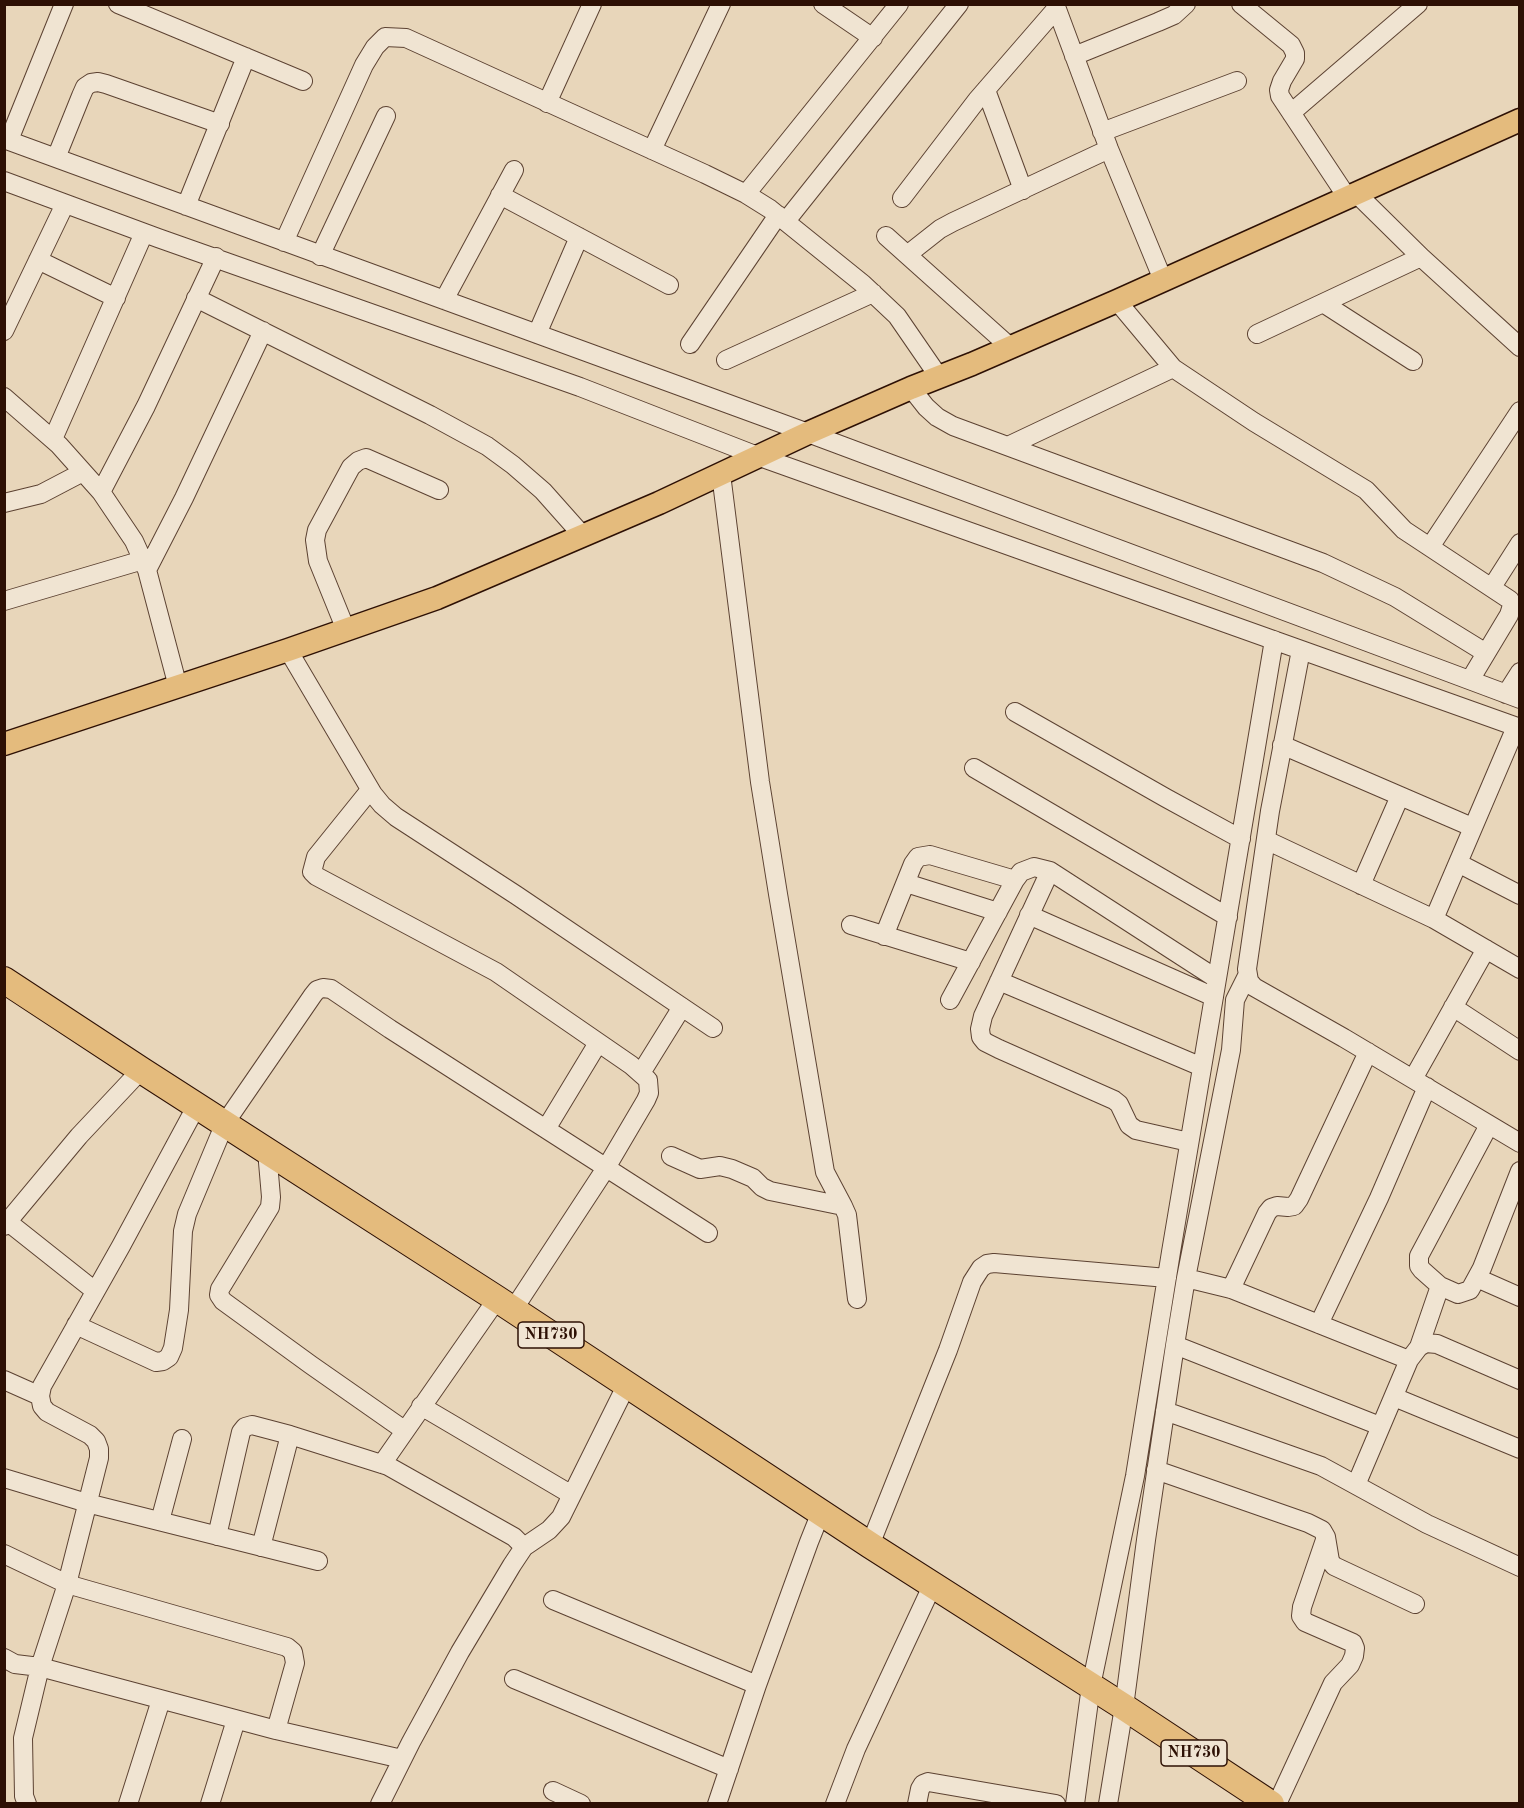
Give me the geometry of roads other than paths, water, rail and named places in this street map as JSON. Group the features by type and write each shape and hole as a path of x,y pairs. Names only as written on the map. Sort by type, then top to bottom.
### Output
{"highway":[{"name":"NH730","path":"4,980 505,1304 870,1545 1271,1803"}],"main road":[{"path":"4,744 288,651 436,598 583,536 911,388 1117,301 1520,120"}],"street":[{"path":"64,4 7,140 537,334 802,436 1513,696 1520,672"},
{"path":"118,4 303,81"},
{"path":"652,150 721,4"},
{"path":"823,4 873,38"},
{"path":"746,194 899,4"},
{"path":"690,344 782,218 959,4"},
{"path":"1074,56 1158,22 1173,15 1186,4"},
{"path":"1291,113 1418,4"},
{"path":"547,103 587,6"},
{"path":"902,198 986,90 1055,7 1102,132 1163,280"},
{"path":"1249,7 1291,45 1295,52 1295,59 1282,81 1280,96 1351,195 1520,346"},
{"path":"284,242 364,65 375,47 385,37 406,38 746,194 782,218 873,293 897,316 939,377"},
{"path":"186,206 246,57"},
{"path":"1102,132 1237,81"},
{"path":"56,158 85,87 98,82 220,124"},
{"path":"986,90 1023,190"},
{"path":"320,256 386,116"},
{"path":"907,255 940,229 1109,149"},
{"path":"444,300 514,170"},
{"path":"4,181 144,233 580,387 1518,728 1472,827 1434,919"},
{"path":"500,195 669,285"},
{"path":"4,331 65,204"},
{"path":"52,439 144,233"},
{"path":"886,236 1010,347"},
{"path":"537,334 579,237"},
{"path":"101,492 146,406 216,258"},
{"path":"1257,334 1421,258"},
{"path":"38,260 116,298"},
{"path":"726,360 873,293"},
{"path":"196,298 430,416 501,455 543,491 583,536"},
{"path":"1117,301 1173,368 1254,422 1366,490 1404,530 1510,600 1512,606 1470,680"},
{"path":"1323,303 1413,362"},
{"path":"4,601 145,565 184,498 262,331"},
{"path":"1008,446 1173,368"},
{"path":"911,388 937,417 953,426 1323,563 1395,597 1486,653"},
{"path":"4,397 52,439 84,472 123,522 145,565 178,687"},
{"path":"1430,547 1520,411"},
{"path":"346,630 318,561 315,540 317,530 351,467 366,458 439,490"},
{"path":"4,503 53,489 84,472"},
{"path":"721,474 760,782 819,1144 825,1172 847,1215 857,1299"},
{"path":"1492,587 1520,543"},
{"path":"1108,1803 1107,1696 1135,1476 1274,640"},
{"path":"1075,1803 1107,1696 1156,1470 1174,1345 1231,1050 1235,1000 1247,976 1266,840 1301,650"},
{"path":"288,651 370,790 382,805 396,817 713,1028"},
{"path":"1015,712 1241,839"},
{"path":"1282,745 1472,827"},
{"path":"974,768 1228,917"},
{"path":"370,790 316,857 312,872 496,972 641,1073 648,1080 649,1093 606,1168 505,1304 421,1406 382,1464"},
{"path":"1361,885 1400,796"},
{"path":"1266,840 1434,919 1520,969"},
{"path":"884,936 913,864 918,857 930,855 1016,880"},
{"path":"1458,863 1520,895"},
{"path":"950,1000 1016,880 1028,868 1034,867 1050,871 1216,988"},
{"path":"1050,871 999,981 980,1029 981,1037 985,1042 1114,1100 1119,1104 1129,1125 1136,1130 1189,1142"},
{"path":"906,884 998,912"},
{"path":"1029,915 1216,988"},
{"path":"851,926 971,962"},
{"path":"1319,1324 1379,1198 1420,1083 1453,1007 1486,949"},
{"path":"1247,976 1254,987 1520,1143"},
{"path":"999,981 1202,1067"},
{"path":"76,1325 156,1362 169,1357 173,1348 179,1310 183,1231 187,1214 225,1123 313,995 317,990 323,988 332,989 390,1029 708,1233"},
{"path":"1453,1007 1520,1051"},
{"path":"641,1073 682,1008"},
{"path":"546,1129 598,1043"},
{"path":"1231,1289 1271,1208 1294,1206 1299,1199 1368,1052"},
{"path":"95,1291 6,1224 79,1136 141,1070"},
{"path":"27,1803 24,1796 23,1738 40,1667 67,1584 99,1458 96,1441 90,1435 47,1412 42,1406 40,1396 42,1386 197,1105"},
{"path":"1489,1125 1419,1256 1419,1266 1440,1286 1458,1294 1470,1290 1477,1278 1520,1171"},
{"path":"267,1151 270,1207 220,1288 219,1295 223,1301 404,1430"},
{"path":"671,1155 700,1169 720,1166 732,1169 753,1178 770,1191 843,1206"},
{"path":"870,1545 948,1350 972,1282 981,1268 994,1263 1167,1278"},
{"path":"1186,1278 1231,1289 1319,1324 1414,1354"},
{"path":"1477,1278 1520,1297"},
{"path":"1356,1485 1380,1426 1414,1354 1440,1286"},
{"path":"1414,1354 1426,1343 1437,1344 1520,1380"},
{"path":"1174,1345 1380,1426"},
{"path":"4,1380 40,1396"},
{"path":"380,1803 460,1652 524,1548 554,1526 572,1495 627,1384"},
{"path":"1394,1397 1520,1449"},
{"path":"421,1406 572,1495"},
{"path":"1165,1411 1321,1466 1454,1538 1520,1567"},
{"path":"217,1536 241,1432 245,1427 252,1425 382,1464 514,1537 524,1548"},
{"path":"261,1547 290,1435"},
{"path":"160,1521 182,1439"},
{"path":"1156,1470 1308,1523 1322,1530 1326,1537 1330,1562 1334,1566 1415,1604"},
{"path":"4,1478 87,1503 318,1561"},
{"path":"717,1803 757,1685 821,1512"},
{"path":"1277,1803 1333,1683 1350,1665 1354,1656 1353,1643 1305,1622 1300,1616 1326,1537"},
{"path":"4,1554 67,1584 287,1647 293,1652 295,1663 276,1730"},
{"path":"835,1803 856,1749 933,1584"},
{"path":"553,1599 757,1685"},
{"path":"4,1658 15,1664 40,1667 236,1720 402,1759"},
{"path":"514,1679 729,1769"},
{"path":"128,1803 161,1700"},
{"path":"210,1803 236,1720"},
{"path":"917,1803 920,1789 928,1782 1056,1803"},
{"path":"553,1791 581,1803"}]}
